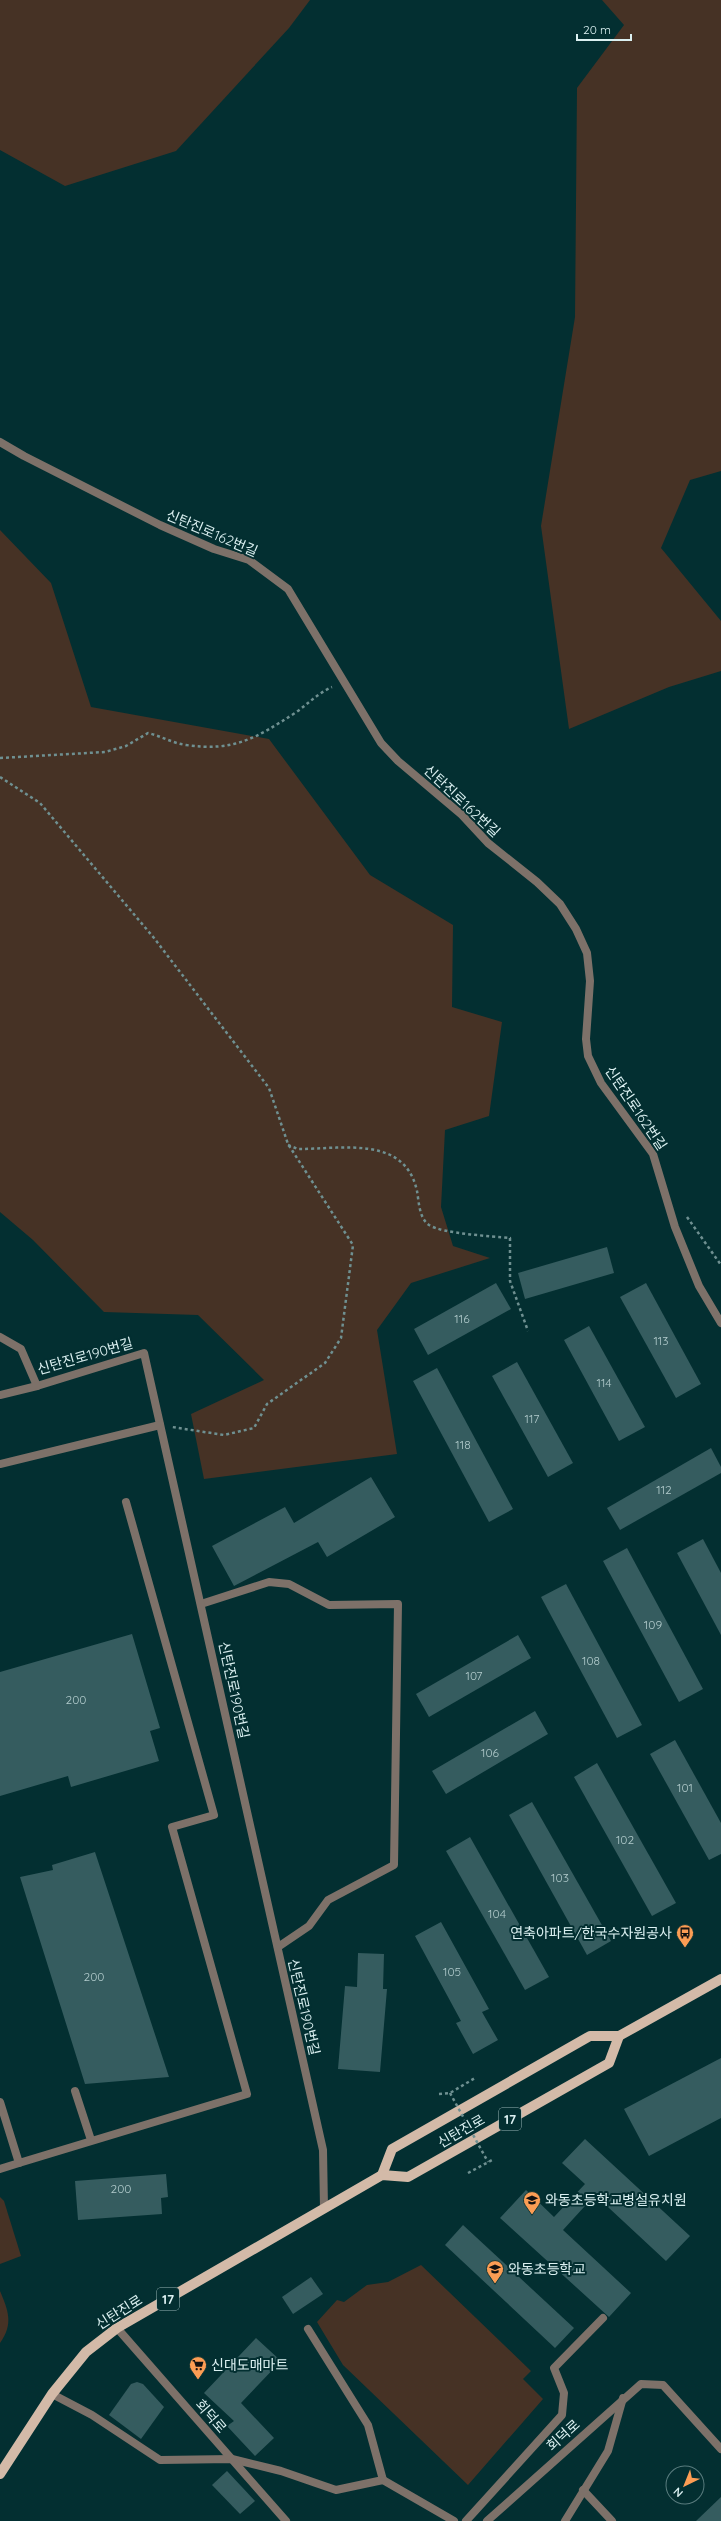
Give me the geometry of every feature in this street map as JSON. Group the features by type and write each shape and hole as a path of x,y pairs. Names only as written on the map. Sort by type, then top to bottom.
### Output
{"main road":[{"name":"신탄진로","path":"382,2175 392,2149 590,2036 620,2036 721,1979"},
{"name":"신탄진로","path":"0,2474 52,2394 86,2352 117,2328 382,2175 408,2177 609,2063 620,2036"}],"street":[{"name":"신탄진로162번길","path":"0,442 24,456 160,525 214,549 248,560 288,589 381,743 398,761 462,815 488,843 537,882 560,904 576,929 587,953 590,981 586,1039 588,1056 601,1083 653,1154 675,1227 699,1286 721,1323"},
{"name":"신탄진로190번길","path":"0,1337 21,1349 37,1386 144,1353 202,1604 323,2150 324,2208"},
{"path":"0,1395 37,1386"},
{"path":"0,1464 160,1425"},
{"path":"0,2169 91,2140 247,2094 172,1827 214,1815 126,1502"},
{"path":"202,1604 269,1582 289,1584 329,1605 398,1604 394,1865 328,1900 309,1926 278,1947"},
{"path":"75,2091 91,2140"},
{"path":"0,2102 19,2163"},
{"path":"466,2521 562,2415 564,2393 554,2368 603,2318"},
{"name":"회덕로","path":"117,2328 286,2521"},
{"path":"308,2329 368,2425 383,2480"},
{"name":"회덕로","path":"487,2521 623,2398 641,2384 663,2385 721,2449"},
{"path":"52,2394 92,2415 160,2460 232,2459 281,2471 336,2490 383,2480 454,2521"},
{"path":"565,2521 608,2451 623,2398"},
{"path":"583,2490 612,2521"}],"path":[{"path":"0,758 105,752 126,746 148,733 187,745 241,744 261,734 307,705 320,692 332,686 340,677"},
{"path":"0,777 40,803 154,938 269,1088 288,1144 353,1245 341,1338 325,1363 267,1404 254,1428 224,1435 160,1425"},
{"path":"288,1144 298,1149 370,1149 388,1152 400,1160 411,1174 421,1214 428,1224 445,1230 510,1238 510,1281 528,1331"},
{"path":"685,1215 721,1265"},
{"path":"439,2094 450,2093 475,2078"},
{"path":"450,2093 488,2162"},
{"path":"468,2173 494,2159"}],"shaded area":[{"path":"0,0 310,0 289,28 176,151 65,186 0,150"},
{"path":"602,0 721,0 721,471 690,480 661,548 721,621 721,671 669,687 569,729 541,526 575,317 577,88 624,25"},
{"path":"0,530 51,583 91,707 269,739 370,875 453,925 452,1007 502,1022 489,1116 445,1130 441,1207 453,1246 490,1258 411,1283 377,1330 397,1454 204,1479 191,1414 264,1380 198,1315 104,1312 33,1240 0,1212"},
{"path":"0,2197 4,2201 21,2256 0,2264"},
{"path":"421,2265 531,2371 523,2379 543,2399 468,2485 343,2365 317,2322 337,2300 344,2302 367,2285 388,2282"},
{"path":"0,2291 7,2311 8,2323 7,2330 0,2343"}],"building":[{"path":"607,1247 614,1273 525,1299 518,1273"},
{"path":"496,1283 511,1309 428,1355 414,1329"},
{"path":"646,1283 701,1384 676,1398 620,1297"},
{"path":"589,1326 645,1427 619,1441 564,1340"},
{"path":"517,1362 573,1463 548,1477 492,1376"},
{"path":"437,1368 513,1509 489,1522 413,1381"},
{"path":"711,1448 721,1467 721,1473 620,1530 607,1508"},
{"path":"371,1477 395,1517 327,1557 318,1542 234,1586 212,1546 285,1507 294,1523"},
{"path":"703,1539 721,1573 721,1635 677,1553"},
{"path":"627,1548 703,1689 679,1702 603,1561"},
{"path":"566,1584 642,1725 617,1738 541,1597"},
{"path":"132,1634 160,1728 150,1731 159,1761 71,1787 68,1776 0,1796 0,1672"},
{"path":"518,1635 531,1658 429,1717 416,1694"},
{"path":"535,1711 548,1734 446,1794 432,1771"},
{"path":"675,1740 721,1823 721,1854 709,1860 650,1754"},
{"path":"597,1763 676,1903 652,1916 574,1777"},
{"path":"532,1802 611,1941 587,1955 509,1815"},
{"path":"470,1837 549,1977 525,1990 446,1851"},
{"path":"95,1852 169,2077 85,2084 20,1877 53,1870 52,1865"},
{"path":"441,1922 489,2009 482,2012 498,2040 473,2054 456,2023 461,2021 415,1936"},
{"path":"358,1953 384,1954 383,1989 387,1989 380,2072 338,2069 345,1986 357,1987"},
{"path":"721,2058 721,2118 649,2156 624,2109"},
{"path":"585,2139 690,2236 666,2261 595,2195 563,2230 631,2293 609,2317 500,2218 526,2190 554,2217 585,2184 562,2163"},
{"path":"166,2174 168,2197 161,2198 162,2214 78,2220 75,2181"},
{"path":"463,2225 574,2328 555,2348 445,2245"},
{"path":"311,2277 323,2294 293,2314 282,2297"},
{"path":"256,2338 281,2361 241,2403 274,2438 255,2456 227,2426 234,2421 204,2393"},
{"path":"137,2382 143,2384 164,2407 141,2439 109,2415 131,2384"},
{"path":"227,2471 255,2501 240,2514 212,2485"},
{"path":"721,2497 721,2521 696,2521"}],"place":[{"name":"연축아파트/한국수자원공사","path":"685,1948"},
{"name":"와동초등학교병설유치원","path":"532,2215"},
{"name":"와동초등학교","path":"495,2284"},
{"name":"신대도매마트","path":"198,2380"}]}
